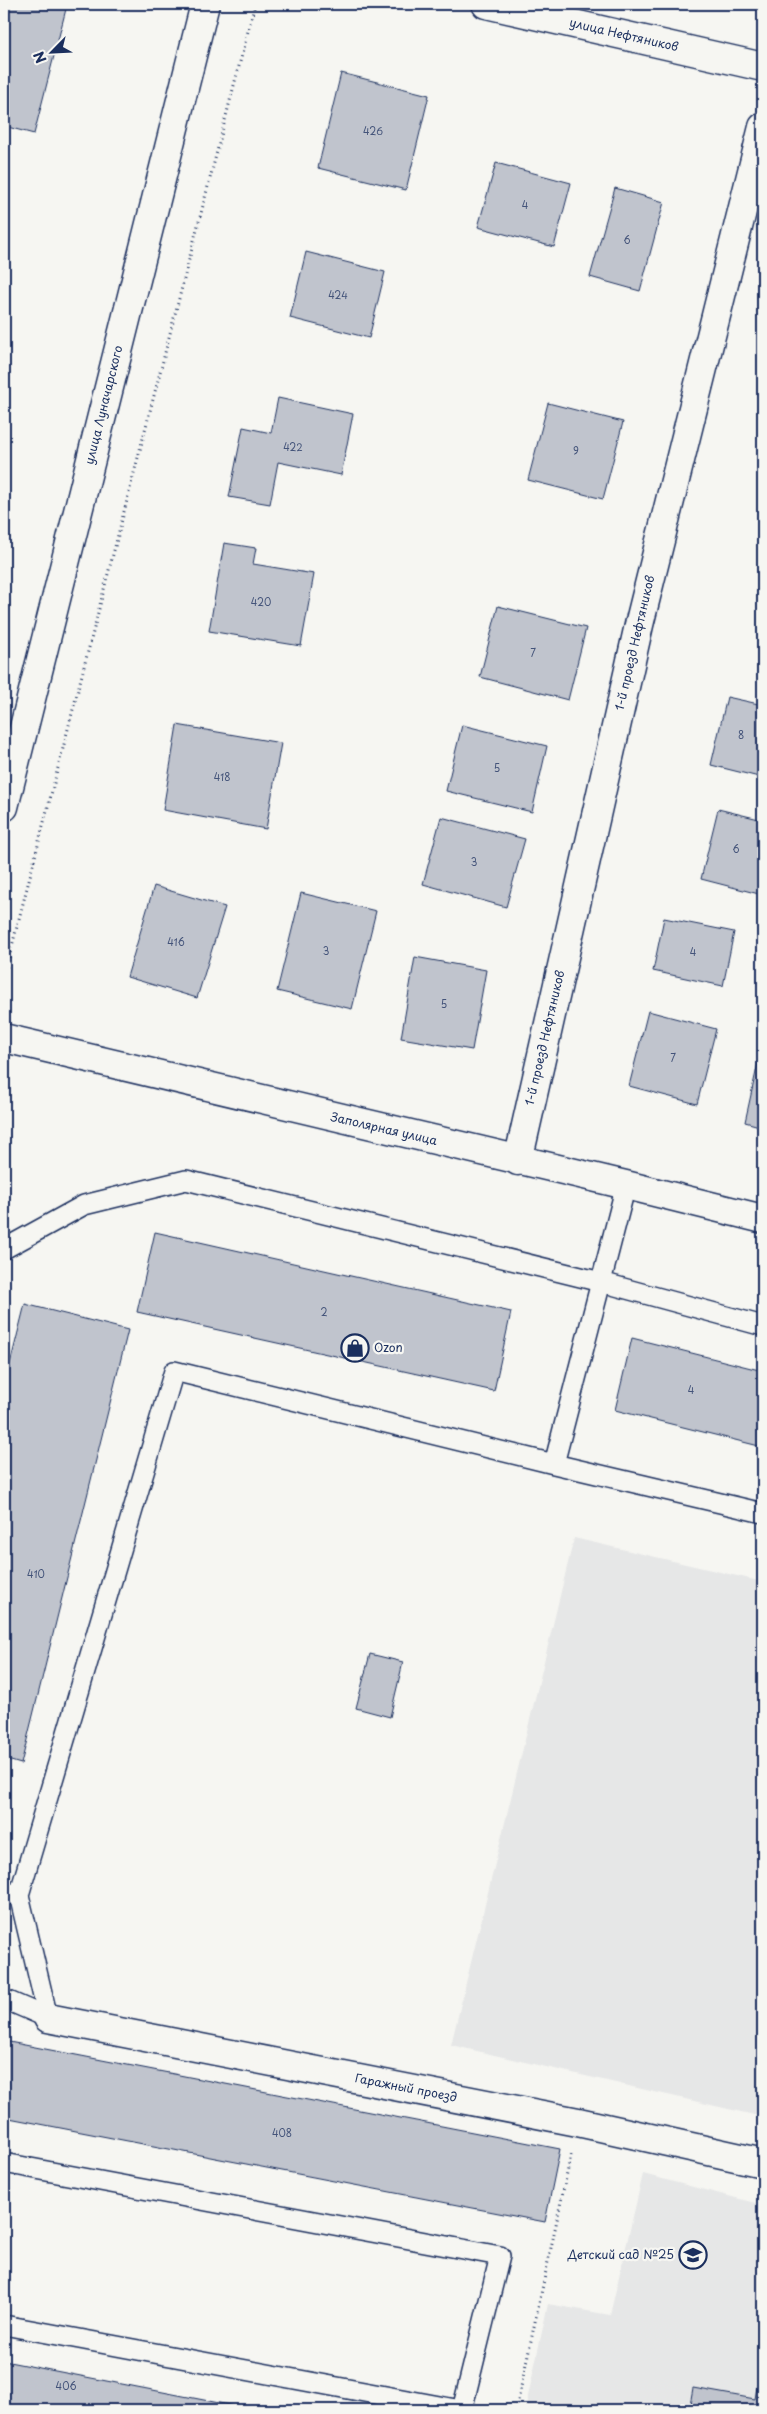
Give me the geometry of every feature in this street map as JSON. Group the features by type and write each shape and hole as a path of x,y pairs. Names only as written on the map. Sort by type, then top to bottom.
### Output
{"street":[{"name":"улица Луначарского","path":"4,807 205,4"},
{"name":"улица Нефтяников","path":"486,4 763,67"},
{"name":"1-й проезд Нефтяников","path":"518,1160 639,625 763,127"},
{"name":"Заполярная улица","path":"4,1038 626,1184 763,1219"},
{"name":"Гаражный проезд","path":"48,2018 578,2122 763,2163"}],"lane":[{"path":"4,1249 84,1204 186,1180 601,1282 763,1326"},
{"path":"554,1464 626,1184"},
{"path":"48,2018 12,1894 174,1371 763,1513"},
{"path":"4,1999 48,2018"},
{"path":"4,2163 500,2256 461,2410 4,2325"}],"path":[{"path":"4,977 255,4"},
{"path":"516,2410 578,2122"}],"shaded area":[{"path":"574,1538 763,1582 763,2117 451,2045"},
{"name":"Детский сад №25","path":"643,2174 763,2205 763,2410 525,2410 548,2304 610,2315"}],"building":[{"path":"4,4 67,5 34,134 4,126"},
{"path":"341,73 429,95 406,190 318,168"},
{"path":"496,163 571,183 554,247 478,227"},
{"path":"615,188 664,202 640,291 590,277"},
{"path":"306,252 385,272 369,338 290,318"},
{"path":"278,398 353,414 341,475 278,462 270,504 229,497 243,427 271,433"},
{"path":"548,403 623,422 603,499 528,480"},
{"path":"224,543 256,548 253,564 314,574 301,646 209,631"},
{"path":"498,606 586,628 568,700 480,677"},
{"path":"727,697 763,705 763,778 711,765"},
{"path":"177,725 281,743 266,829 163,810"},
{"path":"462,725 547,746 532,812 446,791"},
{"path":"718,809 763,820 763,878 759,894 701,879"},
{"path":"441,817 525,839 506,907 423,884"},
{"path":"154,886 225,907 197,998 127,977"},
{"path":"301,893 376,911 352,1009 277,991"},
{"path":"664,918 734,932 723,986 653,971"},
{"path":"415,957 486,970 472,1050 401,1038"},
{"path":"648,1011 716,1029 697,1104 629,1086"},
{"path":"763,1040 763,1127 745,1122"},
{"path":"155,1232 511,1312 494,1391 137,1312"},
{"path":"25,1304 128,1330 21,1764 4,1759 4,1388"},
{"path":"632,1338 763,1371 763,1447 615,1410"},
{"path":"370,1654 403,1662 390,1717 356,1708"},
{"path":"4,2041 560,2149 545,2222 4,2117"},
{"path":"763,2352 763,2410 689,2410 693,2388 755,2399"},
{"path":"4,2361 255,2410 4,2410"}],"place":[{"name":"Ozon","path":"355,1348"},
{"name":"Детский сад №25","path":"693,2255"}]}
